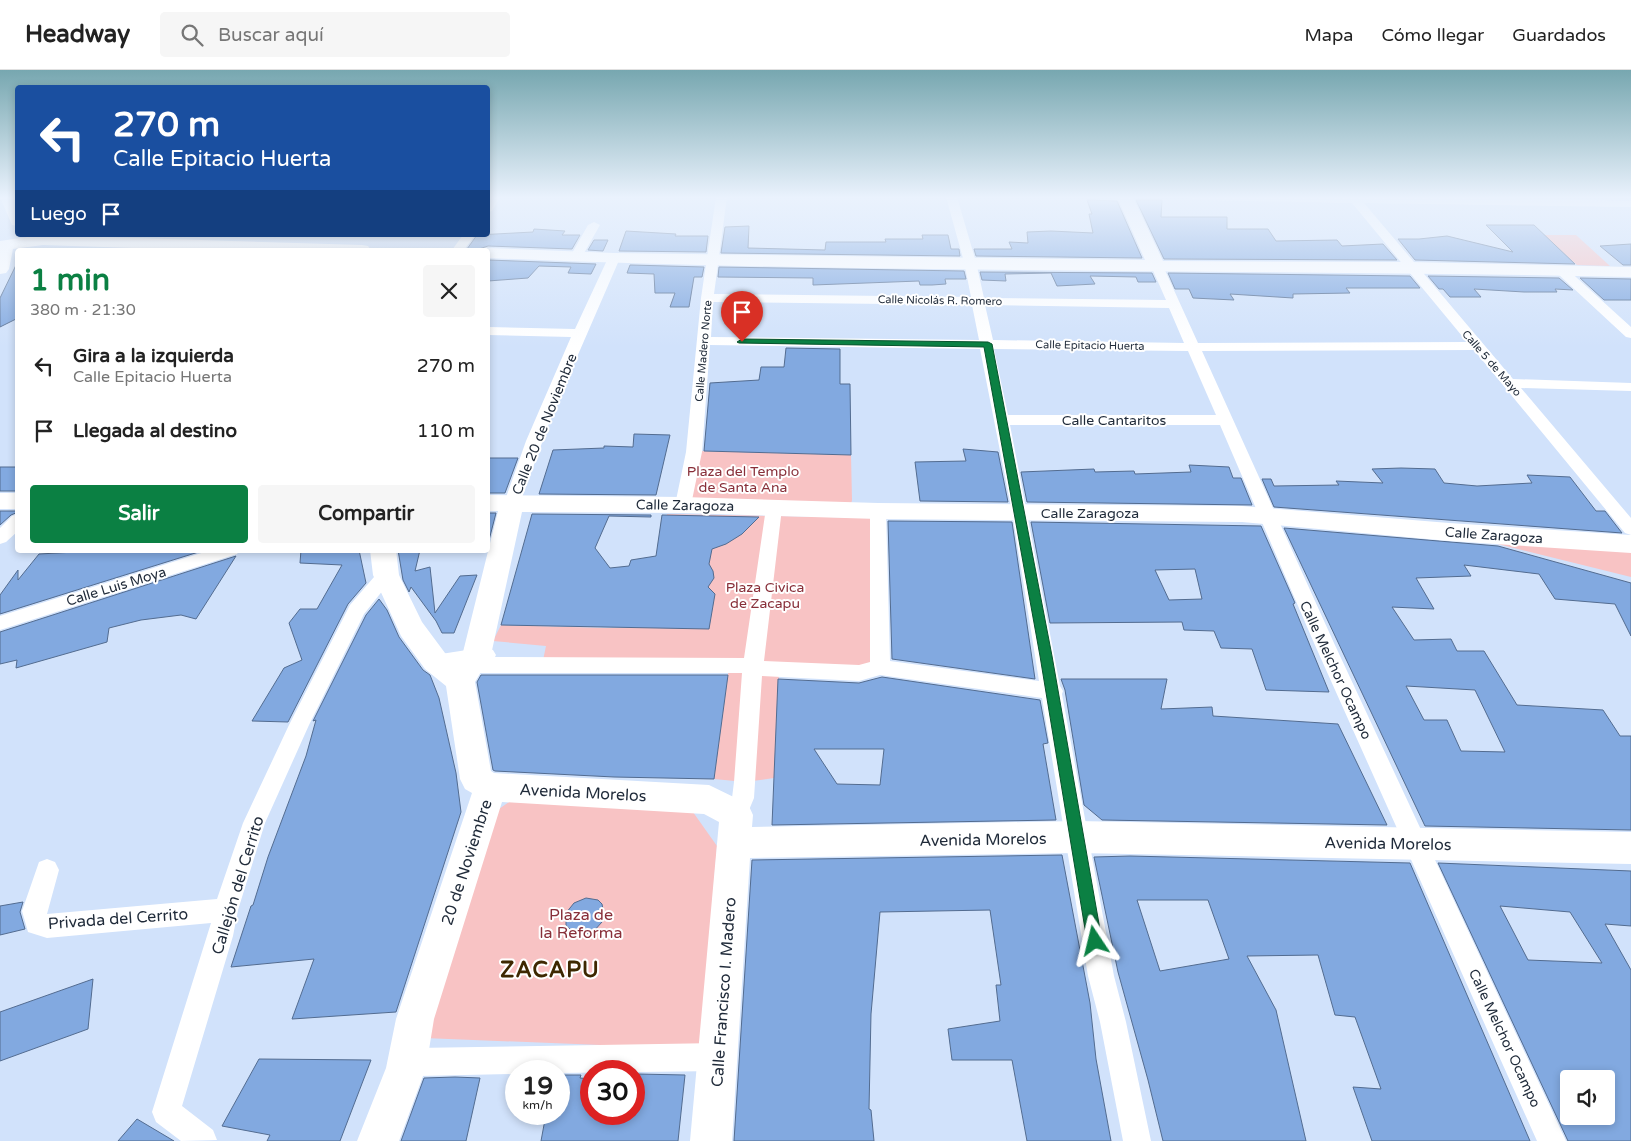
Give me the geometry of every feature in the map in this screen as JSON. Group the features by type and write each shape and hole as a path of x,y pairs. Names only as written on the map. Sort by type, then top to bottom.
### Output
{"street":[{"path":"0,269 13,247"},
{"path":"221,247 247,248"},
{"path":"577,256 582,247"},
{"name":"Calle Madero Norte","path":"683,505 694,452 713,247"},
{"path":"966,247 988,344 1020,512 1053,691 1101,976 1113,1022 1137,1141"},
{"name":"Calle Melchor Ocampo","path":"1147,247 1226,420 1266,516 1552,1141"},
{"name":"Calle 5 de Mayo","path":"1394,247 1631,529"},
{"path":"490,253 614,258 1156,266 1410,267 1631,272"},
{"name":"Calle 20 de Noviembre","path":"469,667 500,503 522,471 580,332 614,258"},
{"path":"1562,271 1631,334"},
{"name":"Calle Nicolás R. Romero","path":"707,298 1174,304"},
{"path":"490,331 580,332"},
{"name":"Calle Epitacio Huerta","path":"704,341 1192,347 1477,346"},
{"path":"1510,383 1631,387"},
{"name":"Calle Cantaritos","path":"1002,420 1226,420"},
{"path":"0,501 15,502"},
{"name":"Calle Zaragoza","path":"500,503 683,505 878,511 1242,514 1449,532 1631,544"},
{"name":"Calle Francisco I. Madero","path":"711,1141 719,1057 735,829 745,782 753,666 774,508"},
{"path":"878,511 880,667"},
{"path":"0,538 15,523"},
{"name":"Calle Luis Moya","path":"0,623 222,553"},
{"path":"384,562 411,628 435,661 469,667 688,664 859,673 880,667 1053,691"},
{"name":"Callejón del Cerrito","path":"202,1141 166,1112 221,936 226,910 254,823 298,725 384,562"},
{"path":"469,667 528,656"},
{"name":"20 de Noviembre","path":"378,1141 406,1068 415,1019 490,787 476,779 469,667"},
{"name":"Avenida Morelos","path":"490,787 709,800 735,829 1077,838 1631,848"},
{"name":"Privada del Cerrito","path":"47,870 34,911 37,923 46,926 226,910"},
{"path":"406,1068 415,1062 719,1057"}],"green space":[{"path":"1557,247 1589,247 1610,266 1577,265"},
{"name":"Plaza del Templo de Santa Ana","path":"699,451 851,455 852,500 850,509 683,505"},
{"name":"Plaza Civica de Zacapu","path":"667,514 878,518 880,667 779,674 774,778 745,782 714,779 729,667 542,665 546,646 493,641 501,625 606,628 651,627"},
{"path":"1449,532 1631,546 1631,577"},
{"name":"Plaza de la Reforma","path":"509,802 688,805 717,846 700,1049 424,1038 496,811"}],"building":[{"path":"468,247 485,247 482,248"},
{"path":"515,247 573,247 572,249"},
{"path":"590,247 605,247 603,251 588,250"},
{"path":"620,247 707,247 706,252 619,251"},
{"path":"722,247 825,250 825,247 951,247 951,249 959,249 960,256 721,253"},
{"path":"1011,247 1137,247 1142,258 976,256 974,249 1012,249"},
{"path":"1158,247 1386,247 1397,260 1164,259"},
{"path":"1404,247 1492,247 1513,252 1508,247 1557,247 1575,264 1415,260"},
{"path":"1601,247 1631,247 1631,265 1623,265"},
{"path":"490,260 596,264 591,274 568,273 571,267 539,266 528,278 490,281"},
{"path":"630,265 704,267 702,277 694,277 689,307 670,307 675,293 655,293 654,274 627,273"},
{"path":"15,267 15,320 0,327 0,298"},
{"path":"719,267 964,271 966,279 945,279 946,284 932,285 920,285 919,281 813,285 813,278 718,277"},
{"path":"980,272 1152,273 1156,282 1138,282 1136,277 1090,276 1095,284 1057,286 1051,273 1005,274 1006,281 982,280"},
{"path":"1168,273 1410,276 1420,288 1346,288 1350,293 1293,294 1293,298 1230,294 1234,300 1193,298 1189,289 1175,289"},
{"path":"1428,276 1559,278 1573,290 1555,289 1557,292 1524,292 1474,289 1481,297 1450,297 1443,289 1439,289"},
{"path":"1580,278 1631,279 1631,300 1604,300"},
{"path":"786,348 840,349 840,384 850,384 851,455 704,451 710,383 759,380 761,367 784,367"},
{"path":"634,434 670,435 656,495 539,494 553,450 604,448 604,446 633,447"},
{"path":"963,449 998,452 1008,502 920,501 915,462 966,461"},
{"path":"490,458 518,458 505,493 490,493"},
{"path":"1189,465 1229,467 1233,478 1241,478 1252,505 1027,502 1021,472 1094,469 1095,472 1134,471 1135,474 1191,472"},
{"path":"0,467 15,467 15,491 0,491"},
{"path":"1372,469 1435,469 1444,483 1477,486 1532,483 1527,475 1570,477 1596,511 1605,511 1622,533 1274,507 1262,479 1271,479 1274,486 1339,485 1336,481 1383,483"},
{"path":"0,511 15,511 15,513 0,525"},
{"path":"490,513 496,513 490,536"},
{"path":"532,514 651,515 651,517 609,516 595,548 610,568 629,566 631,560 656,556 662,515 759,517 742,534 726,544 712,549 709,564 714,578 708,587 715,594 709,629 501,625"},
{"path":"888,521 1012,522 1035,679 892,659"},
{"path":"1031,522 1261,526 1295,603 1293,604 1329,692 1266,690 1252,649 1221,648 1214,631 1184,630 1182,622 1050,623","holes":["1195,569 1202,599 1169,600 1155,570"]},
{"path":"1284,528 1498,546 1631,583 1631,636 1615,604 1555,599 1539,574 1464,565 1471,576 1416,578 1434,609 1392,607 1414,640 1451,639 1457,651 1484,651 1517,705 1603,710 1620,736 1631,736 1631,830 1425,826","holes":["1406,686 1475,690 1505,752 1461,751 1447,720 1424,720"]},
{"path":"195,553 0,614 0,595 18,570 18,580 39,554"},
{"path":"301,553 360,553 366,583 348,604 288,722 252,721 284,668 302,660 289,623 300,609 317,609 342,565 300,563"},
{"path":"398,553 419,553 415,571 430,567 435,613 460,576 477,575 454,633 442,633 436,621 411,587 409,592 403,580"},
{"path":"236,556 196,619 181,615 141,620 109,628 107,642 16,668 17,660 0,664 0,632"},
{"path":"379,599 387,610 399,637 423,670 430,675 439,698 456,773 461,812 396,1012 292,1019 314,959 231,967 268,857 306,756 316,720 313,721 366,615"},
{"path":"481,675 728,675 714,779 614,777 495,771 493,770 477,682"},
{"path":"882,677 1040,700 1048,743 1043,744 1056,820 772,825 778,679 859,683","holes":["814,749 884,749 880,785 837,784"]},
{"path":"1061,679 1167,679 1161,709 1212,707 1213,716 1338,724 1387,825 1102,820 1084,805 1065,690"},
{"path":"1062,855 1090,1003 1096,1059 1111,1141 1027,1141 1012,1060 952,1060 948,1029 1000,1021 996,985 1001,985 990,910 880,912 871,1014 869,1109 871,1110 874,1141 734,1141 752,860"},
{"path":"1130,856 1410,863 1530,1141 1372,1141 1353,1087 1381,1089 1355,1017 1335,1015 1318,955 1247,956 1276,1010 1306,1141 1163,1141 1118,972 1094,857","holes":["1137,900 1208,900 1229,959 1160,971"]},
{"path":"1438,863 1631,871 1631,926 1605,924 1631,970 1631,1141 1568,1141 1561,1125 1615,1125 1615,1070 1560,1070 1560,1124","holes":["1500,906 1570,912 1602,963 1528,960"]},
{"path":"586,898 598,900 602,904 604,915 602,922 593,932 586,934 574,933 566,925 566,913 574,903"},
{"path":"23,902 20,912 25,929 0,935 0,906"},
{"path":"93,979 88,1029 0,1061 0,1012"},
{"path":"259,1059 371,1060 340,1141 267,1141 270,1135 222,1126"},
{"path":"645,1074 685,1075 678,1141 541,1141 544,1125 570,1125 570,1075 580,1075 580,1125 645,1125"},
{"path":"424,1078 480,1078 466,1141 401,1141"},
{"path":"137,1119 174,1141 118,1141"}],"district":[{"name":"ZACAPU","path":"550,969"}],"route":[{"path":"742,342 988,344 1046,656 1095,941"}]}
